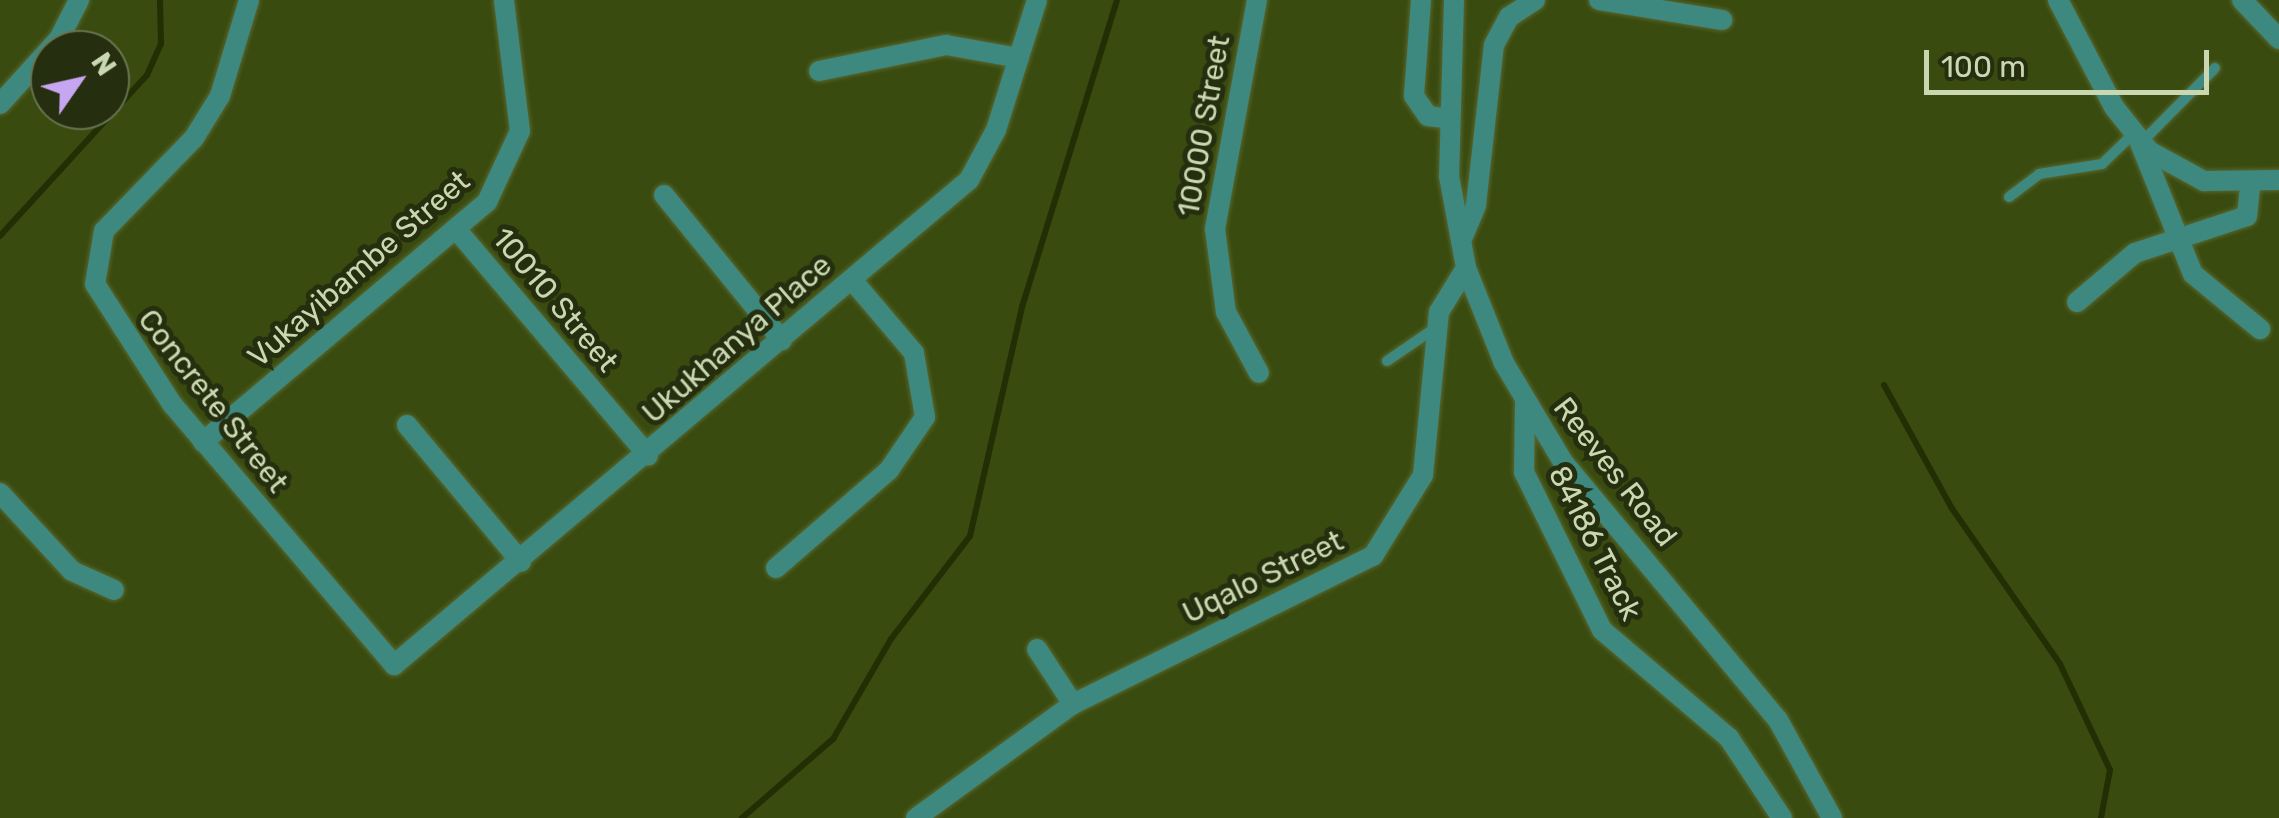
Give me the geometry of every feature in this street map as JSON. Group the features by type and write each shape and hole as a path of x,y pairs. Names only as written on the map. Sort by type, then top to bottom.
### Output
{"street":[{"path":"0,104 59,39 79,0"},
{"name":"Concrete Street","path":"250,0 209,117 98,241 95,284 110,316 203,442 394,665"},
{"name":"Vukayibambe Street","path":"203,442 487,202 520,131 504,0"},
{"name":"Ukukhanya Place","path":"394,665 648,455 969,180 1037,0"},
{"name":"10000 Street","path":"1257,0 1215,229 1230,323 1258,373"},
{"path":"1420,0 1414,96 1428,116 1444,118"},
{"name":"Reeves Road","path":"1454,0 1444,118 1461,241 1466,268 1525,404 1778,720 1832,818"},
{"path":"1461,241 1476,205 1494,45 1510,17 1535,0"},
{"path":"1599,0 1722,20"},
{"path":"2058,0 2136,139 2193,274 2260,329"},
{"path":"2242,0 2279,39"},
{"path":"819,71 946,45 1018,58"},
{"path":"2136,139 2204,181 2250,186 2279,180"},
{"path":"2077,302 2111,265 2175,236 2247,216 2250,186"},
{"path":"664,195 782,340"},
{"name":"10010 Street","path":"456,229 648,455"},
{"name":"Uqalo Street","path":"916,818 1073,704 1373,556 1406,516 1423,475 1437,327 1466,268"},
{"path":"776,568 889,470 925,417 914,353 852,280"},
{"name":"84186 Track","path":"1525,404 1524,472 1602,630 1729,738 1782,818"},
{"path":"406,426 521,562"},
{"path":"0,493 72,571 114,590"},
{"path":"1037,649 1073,704"}],"lane":[{"path":"2009,196 2038,174 2102,164 2215,68"},
{"path":"1386,361 1437,327"}],"waterway":[{"path":"0,236 147,75 161,44 160,0"},
{"path":"742,818 833,739 891,639 970,536 1022,307 1117,0"},
{"path":"1884,385 1951,507 2060,664 2110,770 2101,818"}]}
